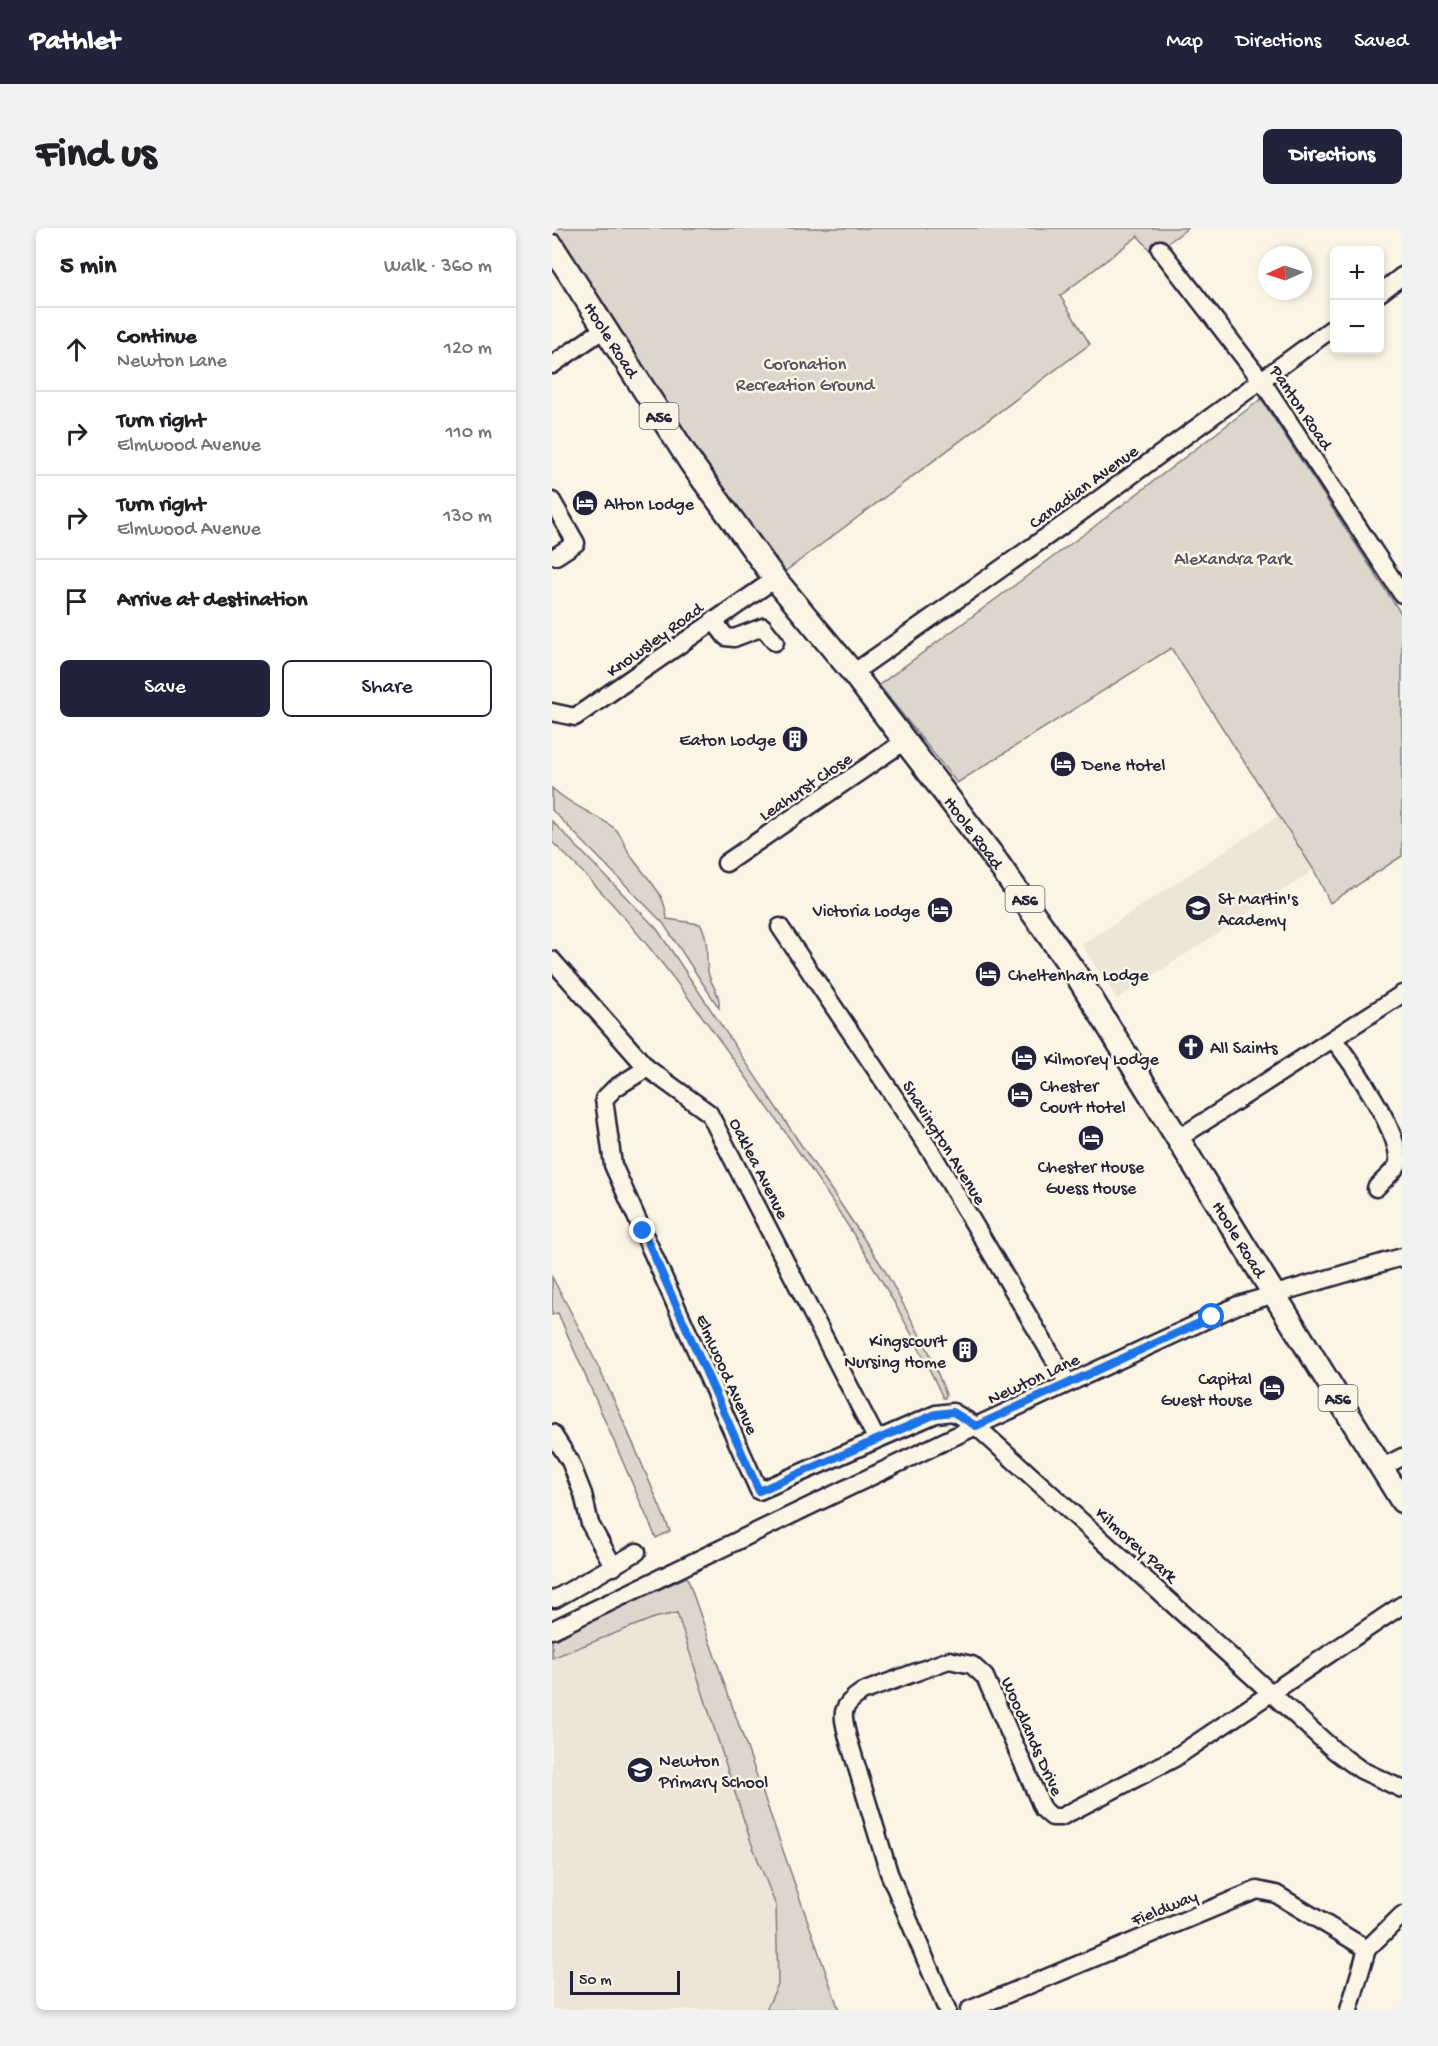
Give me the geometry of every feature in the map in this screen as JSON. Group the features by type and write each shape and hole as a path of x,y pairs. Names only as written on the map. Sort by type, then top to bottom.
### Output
{"highway":[{"name":"Hoole Road","path":"552,246 691,463 775,579 853,673 1039,919 1179,1138 1402,1501"}],"street":[{"name":"Panton Road","path":"1160,249 1262,381 1402,594"},
{"path":"1384,290 1402,276"},
{"path":"552,365 604,329"},
{"name":"Canadian Avenue","path":"853,673 1330,331"},
{"path":"552,501 576,543 556,556"},
{"name":"Knowsley Road","path":"552,712 575,717 775,579"},
{"path":"713,620 726,637 734,638 763,627 775,642"},
{"name":"Leahurst Close","path":"726,863 905,741"},
{"name":"Shavington Avenue","path":"780,927 932,1153 1068,1383"},
{"name":"Oaklea Avenue","path":"552,960 647,1068 709,1113 876,1438"},
{"path":"1179,1138 1402,994"},
{"path":"1333,1039 1367,1080 1398,1138 1400,1152 1398,1164 1376,1188"},
{"name":"Elmwood Avenue","path":"647,1068 615,1088 604,1099 613,1165 759,1491 876,1438 945,1412 953,1412 976,1426"},
{"name":"Newton Lane","path":"552,1630 976,1426 1238,1305 1402,1257"},
{"name":"Kilmorey Park","path":"976,1426 1335,1751 1361,1770 1402,1789"},
{"path":"552,1433 570,1461 583,1494 590,1524 614,1567"},
{"path":"1381,1468 1402,1457"},
{"path":"555,1599 637,1552"},
{"path":"1272,1692 1402,1605"},
{"name":"Woodlands Drive","path":"947,2010 889,1873 848,1738 843,1715 849,1700 862,1692 949,1660 972,1665 986,1677 1043,1809 1052,1817 1061,1817 1173,1759 1272,1692"},
{"name":"Fieldway","path":"969,2010 1257,1890 1276,1894 1367,1949"},
{"path":"1348,2010 1367,1949 1402,1915"}],"shaded area":[{"name":"St Martin's Academy","path":"1278,816 1314,870 1117,999 1082,945"},
{"name":"Newton Primary School","path":"677,1613 751,1842 776,1907 778,1984 766,2010 552,2010 552,1658 654,1618"}],"green space":[{"name":"Coronation Recreation Ground","path":"552,228 1188,228 1153,254 1138,236 1060,296 1090,344 775,579 552,238"},
{"name":"Alexandra Park","path":"1261,399 1402,615 1402,856 1330,903 1314,870 1171,648 957,783 879,685 1091,529"},
{"path":"552,788 617,831 631,856 663,900 667,919 700,924 705,937 709,976 718,996 719,1008 663,923 552,810"},
{"path":"552,821 657,929 884,1269 929,1352 946,1394 945,1398 879,1276 830,1197 778,1121 658,958 607,898 552,842"},
{"path":"552,1277 600,1370 670,1531 656,1538 558,1313 552,1315"},
{"path":"687,1577 839,2010 766,2010 778,1984 776,1906 751,1842 677,1613 654,1618 552,1658 552,1638"}],"place":[{"name":"Alton Lodge","path":"585,503"},
{"name":"Eaton Lodge","path":"795,739"},
{"name":"Dene Hotel","path":"1063,764"},
{"name":"St Martin's Academy","path":"1198,908"},
{"name":"Victoria Lodge","path":"940,910"},
{"name":"Cheltenham Lodge","path":"988,974"},
{"name":"All Saints","path":"1191,1047"},
{"name":"Kilmorey Lodge","path":"1024,1058"},
{"name":"Chester Court Hotel","path":"1020,1095"},
{"name":"Chester House Guess House","path":"1091,1138"},
{"name":"Kingscourt Nursing Home","path":"965,1350"},
{"name":"Capital Guest House","path":"1272,1388"},
{"name":"Newton Primary School","path":"640,1770"}],"route":[{"path":"643,1231 759,1491 876,1438 936,1414 953,1412 976,1426 1212,1317"}]}
